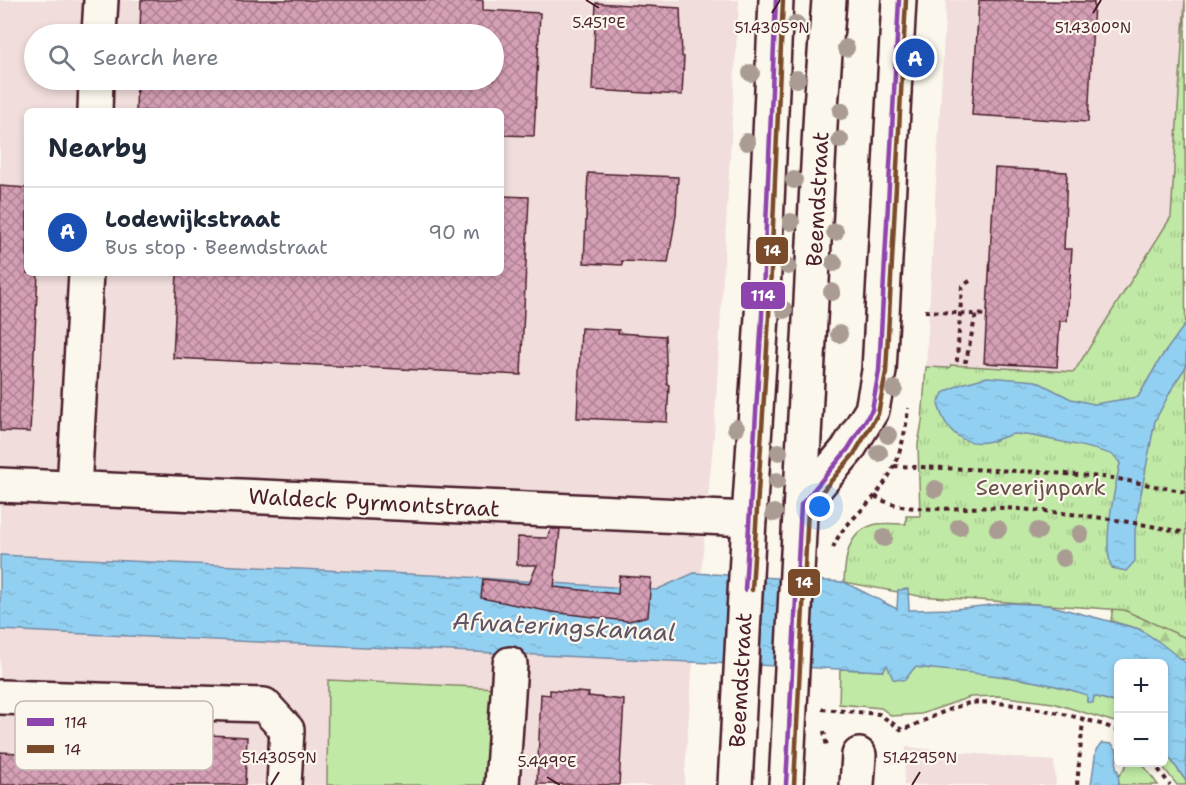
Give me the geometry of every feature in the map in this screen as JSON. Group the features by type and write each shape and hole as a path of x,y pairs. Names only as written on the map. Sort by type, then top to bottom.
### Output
{"main road":[{"path":"99,24 100,0"},
{"name":"Beemdstraat","path":"735,785 762,316 776,0"},
{"name":"Beemdstraat","path":"786,785 799,569 821,107 829,0"},
{"path":"801,505 848,448 872,410 879,371 899,0"},
{"path":"95,108 96,90"},
{"path":"74,489 86,276"},
{"name":"Waldeck Pyrmontstraat","path":"0,485 749,519"},
{"path":"502,785 510,664"},
{"path":"0,697 132,701"},
{"path":"213,703 264,705 287,730 284,785"}],"path":[{"path":"970,281 962,286 957,360 966,361 976,314"},
{"path":"925,311 987,315"},
{"path":"830,557 837,537 874,496 894,466 982,468 1113,478 1186,492"},
{"path":"874,496 881,501 904,507 1002,507 1106,518 1186,533"},
{"path":"820,709 879,714 902,730 967,703 993,703 1041,710 1114,728"},
{"path":"1077,785 1083,720"},
{"path":"1157,767 1170,785"}],"shaded area":[{"path":"0,0 739,0 714,433 684,785 0,785"},
{"path":"946,0 1185,0 1171,217 1074,372 951,365 949,368 926,367"},
{"path":"906,747 1054,761 1056,785 904,785"}],"green space":[{"name":"Severijnpark","path":"1185,0 1186,638 1124,610 919,596 844,582 847,555 859,532 877,524 906,524 906,516 920,516 918,444 926,367 949,368 951,365 1074,372 1171,217"},
{"path":"1186,557 1186,659 1181,659 1139,629 1111,621 1118,570"},
{"path":"887,664 989,674 1065,688 1088,695 1087,701 1094,696 1114,702 1114,722 1053,703 998,696 970,697 921,714 892,716 881,708 839,704 840,669 883,671"},
{"path":"328,680 498,688 493,785 327,785"},
{"path":"1168,756 1186,781 1186,785 1177,785 1163,767 1168,767"},
{"path":"1125,767 1145,767 1158,785 1119,785 1118,777"}],"water":[{"path":"1186,323 1186,367 1155,421 1135,531 1135,561 1126,571 1112,568 1109,558 1108,531 1120,463 1115,456 1081,446 1021,434 981,443 972,442 950,429 941,414 938,404 943,393 961,384 987,377 1036,381 1071,399 1094,404 1138,397 1160,359"},
{"name":"Afwateringskanaal","path":"0,555 451,576 656,590 694,573 844,582 897,609 898,590 908,589 909,610 954,609 1010,603 1048,605 1139,629 1186,663 1186,781 1168,756 1168,659 1114,659 1114,702 1094,696 1093,703 1087,702 1087,695 1066,689 980,674 915,667 905,680 893,679 887,665 883,671 0,630"},
{"path":"1102,743 1114,746 1114,767 1118,771 1119,785 1091,785 1096,750"}],"building":[{"path":"141,0 483,0 483,10 540,13 534,136 504,135 504,108 136,108 137,90 504,90 504,24 140,24"},
{"path":"979,0 1094,2 1088,122 972,115"},
{"path":"596,3 680,8 682,56 684,57 682,95 592,90"},
{"path":"995,168 1067,172 1064,249 1072,249 1067,321 1060,321 1057,367 984,363"},
{"path":"588,173 678,177 676,215 668,263 622,261 622,265 584,263"},
{"path":"0,186 24,188 24,276 38,276 30,432 0,431"},
{"path":"504,196 529,197 521,375 173,358 177,276 504,276"},
{"path":"581,328 665,336 667,384 669,385 667,422 577,418"},
{"path":"551,529 560,529 554,587 618,594 619,576 651,578 648,616 629,621 618,620 552,612 481,598 483,579 529,584 537,565 517,565 518,537 547,538"},
{"path":"550,690 589,693 588,696 624,700 619,785 537,784 541,694 550,695"},
{"path":"213,735 247,737 245,785 0,785 0,752 15,753 15,770 213,770"}],"transit line":[{"name":"114","path":"745,590 762,316 776,0"},
{"name":"14","path":"752,590 769,316 783,0"},
{"name":"114","path":"786,785 801,505 848,449 872,410 879,371 899,0"},
{"name":"14","path":"794,785 808,508 854,454 878,414 886,372 906,0"}],"place":[{"name":"Lodewijkstraat","path":"915,58"}]}
